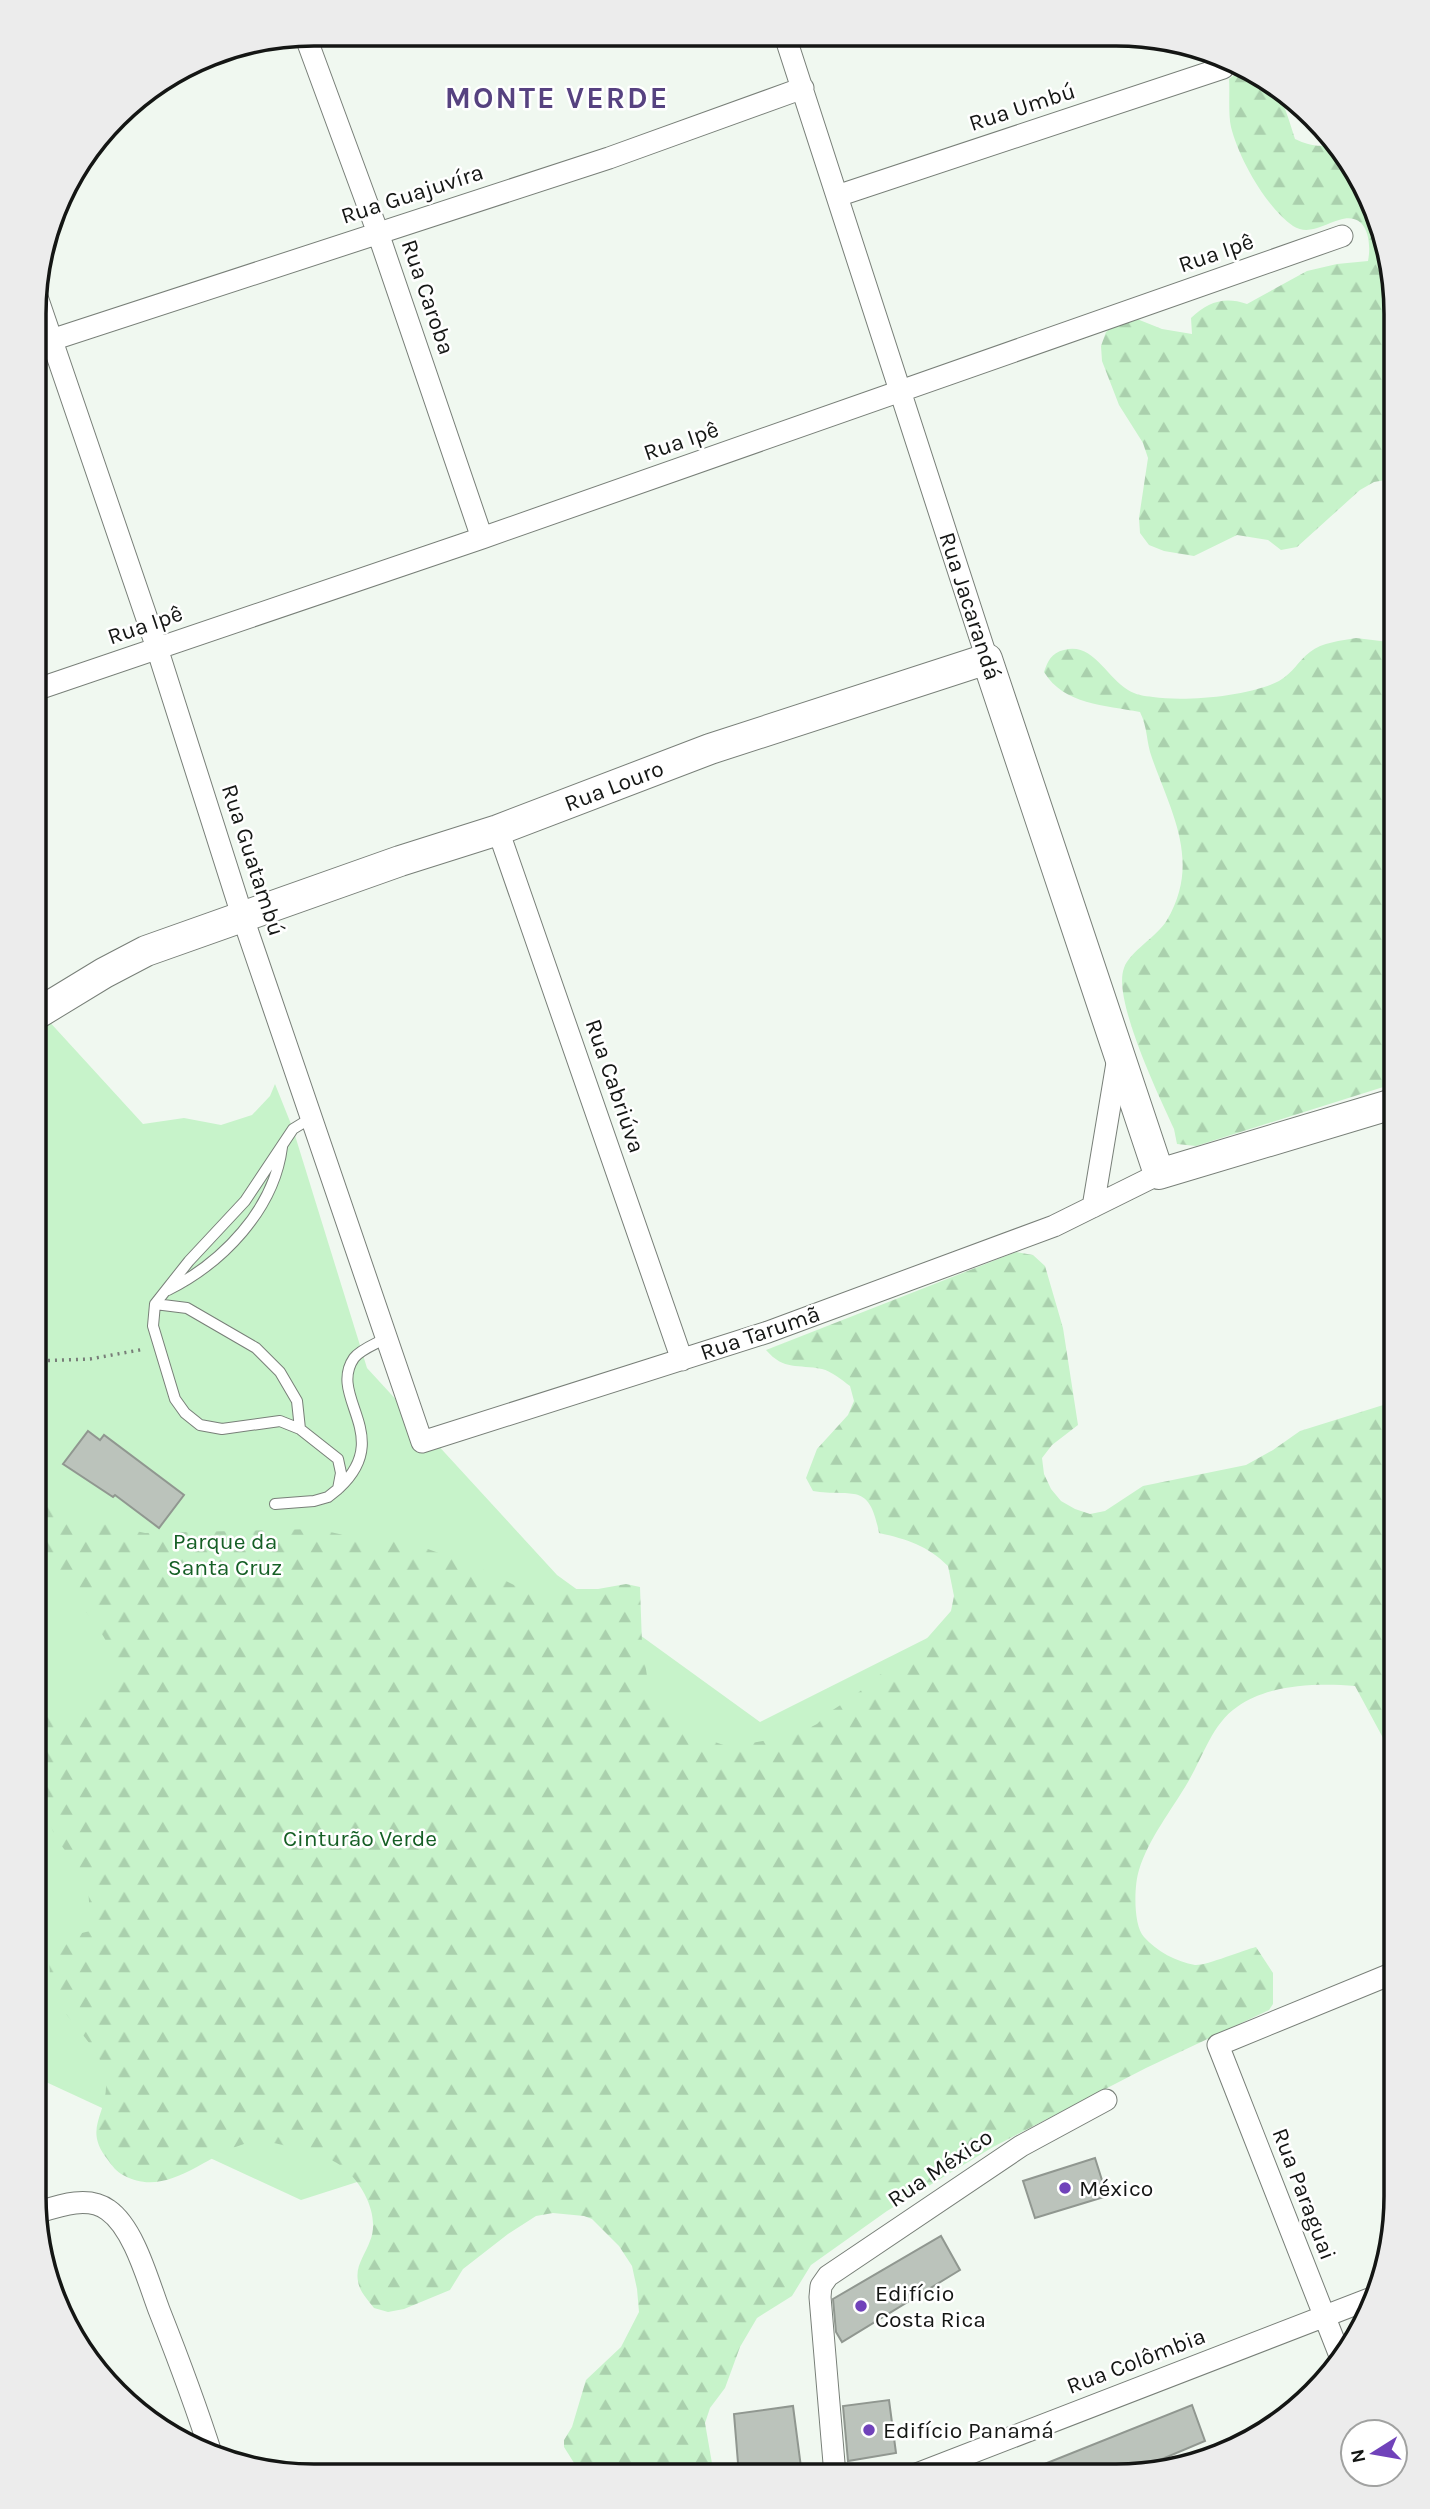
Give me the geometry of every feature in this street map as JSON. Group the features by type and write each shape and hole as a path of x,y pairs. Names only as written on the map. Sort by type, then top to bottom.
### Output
{"street":[{"name":"Rua Caroba","path":"309,46 378,233 482,538"},
{"name":"Rua Jacarandá","path":"788,46 987,659 1158,1174"},
{"name":"Rua Umbú","path":"837,197 1223,68"},
{"name":"Rua Guajuvíra","path":"46,342 609,158 803,88"},
{"name":"Rua Ipê","path":"46,686 482,538 1342,236"},
{"name":"Rua Guatambú","path":"46,348 157,648 242,915 422,1442"},
{"name":"Rua Louro","path":"46,1009 146,951 242,915 498,830 710,749 987,659"},
{"name":"Rua Cabriúva","path":"498,830 682,1360"},
{"path":"1093,1207 1119,1055"},
{"name":"Rua Tarumã","path":"422,1442 768,1332 1054,1226 1158,1174 1384,1107"},
{"name":"Rua Paraguai","path":"1337,2348 1218,2045 1384,1977"},
{"name":"Rua México","path":"834,2464 820,2297 821,2286 828,2276 1021,2146 1105,2100"},
{"path":"46,2210 61,2205 93,2202 108,2210 118,2220 134,2245 207,2441"},
{"name":"Rua Colômbia","path":"943,2464 1362,2302"}],"lane":[{"path":"311,1118 293,1129 245,1201 164,1292 155,1304 152,1326 174,1399 185,1413 200,1424 222,1429 280,1421 300,1429 338,1459 341,1473 338,1489"},
{"path":"164,1292 207,1266 236,1239 261,1204 274,1178 280,1163 282,1144"},
{"path":"155,1304 187,1308 256,1348 281,1372 297,1401 300,1429"},
{"path":"275,1504 314,1501 328,1497 351,1476 362,1451 363,1436 347,1375 354,1359 361,1352 386,1338"}],"path":[{"path":"46,1361 90,1359 158,1347"}],"green space":[{"path":"1236,74 1282,103 1295,139 1316,146 1325,145 1349,179 1364,211 1379,261 1384,296 1384,480 1374,482 1360,490 1297,547 1281,550 1268,540 1237,535 1194,556 1164,551 1149,545 1140,533 1139,518 1148,458 1143,443 1119,405 1102,361 1101,346 1106,332 1118,322 1132,317 1162,329 1192,334 1191,318 1210,304 1231,301 1247,304 1307,271 1368,261 1369,253 1366,230 1356,220 1348,218 1305,230 1293,226 1273,207 1247,167 1235,140 1231,127 1229,79"},
{"path":"1356,638 1384,641 1384,1087 1196,1146 1177,1144 1174,1129 1139,1048 1122,983 1127,962 1163,926 1177,899 1182,878 1180,838 1152,758 1140,712 1086,702 1074,697 1052,683 1044,672 1053,655 1074,649 1091,656 1120,684 1137,694 1167,698 1218,697 1252,691 1279,681 1315,649 1332,642"},
{"name":"Cinturão Verde","path":"46,1018 143,1124 184,1118 221,1125 252,1115 270,1096 275,1084 293,1129 367,1368 557,1575 760,1722 1384,1409 1384,1423 1234,1676 912,2004 301,2200 46,2082"},
{"name":"Cinturão Verde","path":"1016,1252 1033,1255 1045,1266 1063,1328 1078,1425 1052,1445 1042,1458 1044,1474 1061,1501 1090,1514 1105,1511 1143,1486 1246,1465 1300,1431 1384,1405 1384,1740 1355,1686 1309,1685 1278,1689 1250,1699 1228,1714 1214,1732 1143,1858 1135,1895 1138,1924 1144,1937 1167,1955 1195,1965 1256,1947 1273,1973 1273,2004 1269,2010 1146,2068 993,2147 887,2211 811,2265 792,2296 757,2318 740,2347 725,2388 710,2408 705,2423 712,2464 575,2464 564,2447 564,2440 572,2427 586,2380 621,2347 639,2312 632,2266 619,2246 592,2219 553,2213 536,2216 463,2269 450,2290 404,2309 388,2312 374,2308 359,2285 359,2265 373,2232 372,2212 359,2184 336,2163 280,2144 257,2142 227,2151 184,2174 154,2182 139,2181 121,2174 101,2149 96,2130 106,2093 104,2069 92,2047 60,2005 51,1981 50,1959 53,1951 67,1938 91,1931 88,1887 82,1873 55,1837 46,1812 46,1711 68,1712 93,1707 106,1693 113,1665 112,1656 100,1631 67,1584 46,1563 46,1499 81,1519 145,1533 317,1529 348,1536 409,1542 482,1569 524,1590 538,1593 598,1589 626,1584 640,1587 642,1644 647,1676 663,1705 686,1727 729,1747 774,1739 817,1724 888,1668 915,1652 951,1611 954,1596 948,1566 917,1544 879,1533 875,1516 864,1498 849,1493 813,1491 806,1478 817,1449 848,1415 854,1401 850,1386 825,1370 785,1364 766,1350"}],"building":[{"path":"88,1431 100,1440 104,1435 184,1495 159,1528 115,1495 113,1497 63,1464"},
{"name":"México","path":"1095,2158 1107,2196 1035,2218 1023,2181"},
{"path":"941,2236 960,2270 842,2342 836,2332 833,2299"},
{"name":"Edifício Panamá","path":"889,2400 896,2453 848,2461 843,2406"},
{"path":"1192,2405 1205,2441 1152,2461 1044,2464"},
{"path":"793,2406 801,2464 738,2464 734,2414"}],"place":[{"name":"México","path":"1065,2188"},
{"name":"Edifício Costa Rica","path":"861,2306"},
{"name":"Edifício Panamá","path":"869,2430"}],"district":[{"name":"MONTE VERDE","path":"557,98"}],"park label":[{"name":"Parque da Santa Cruz","path":"225,1554"}]}
